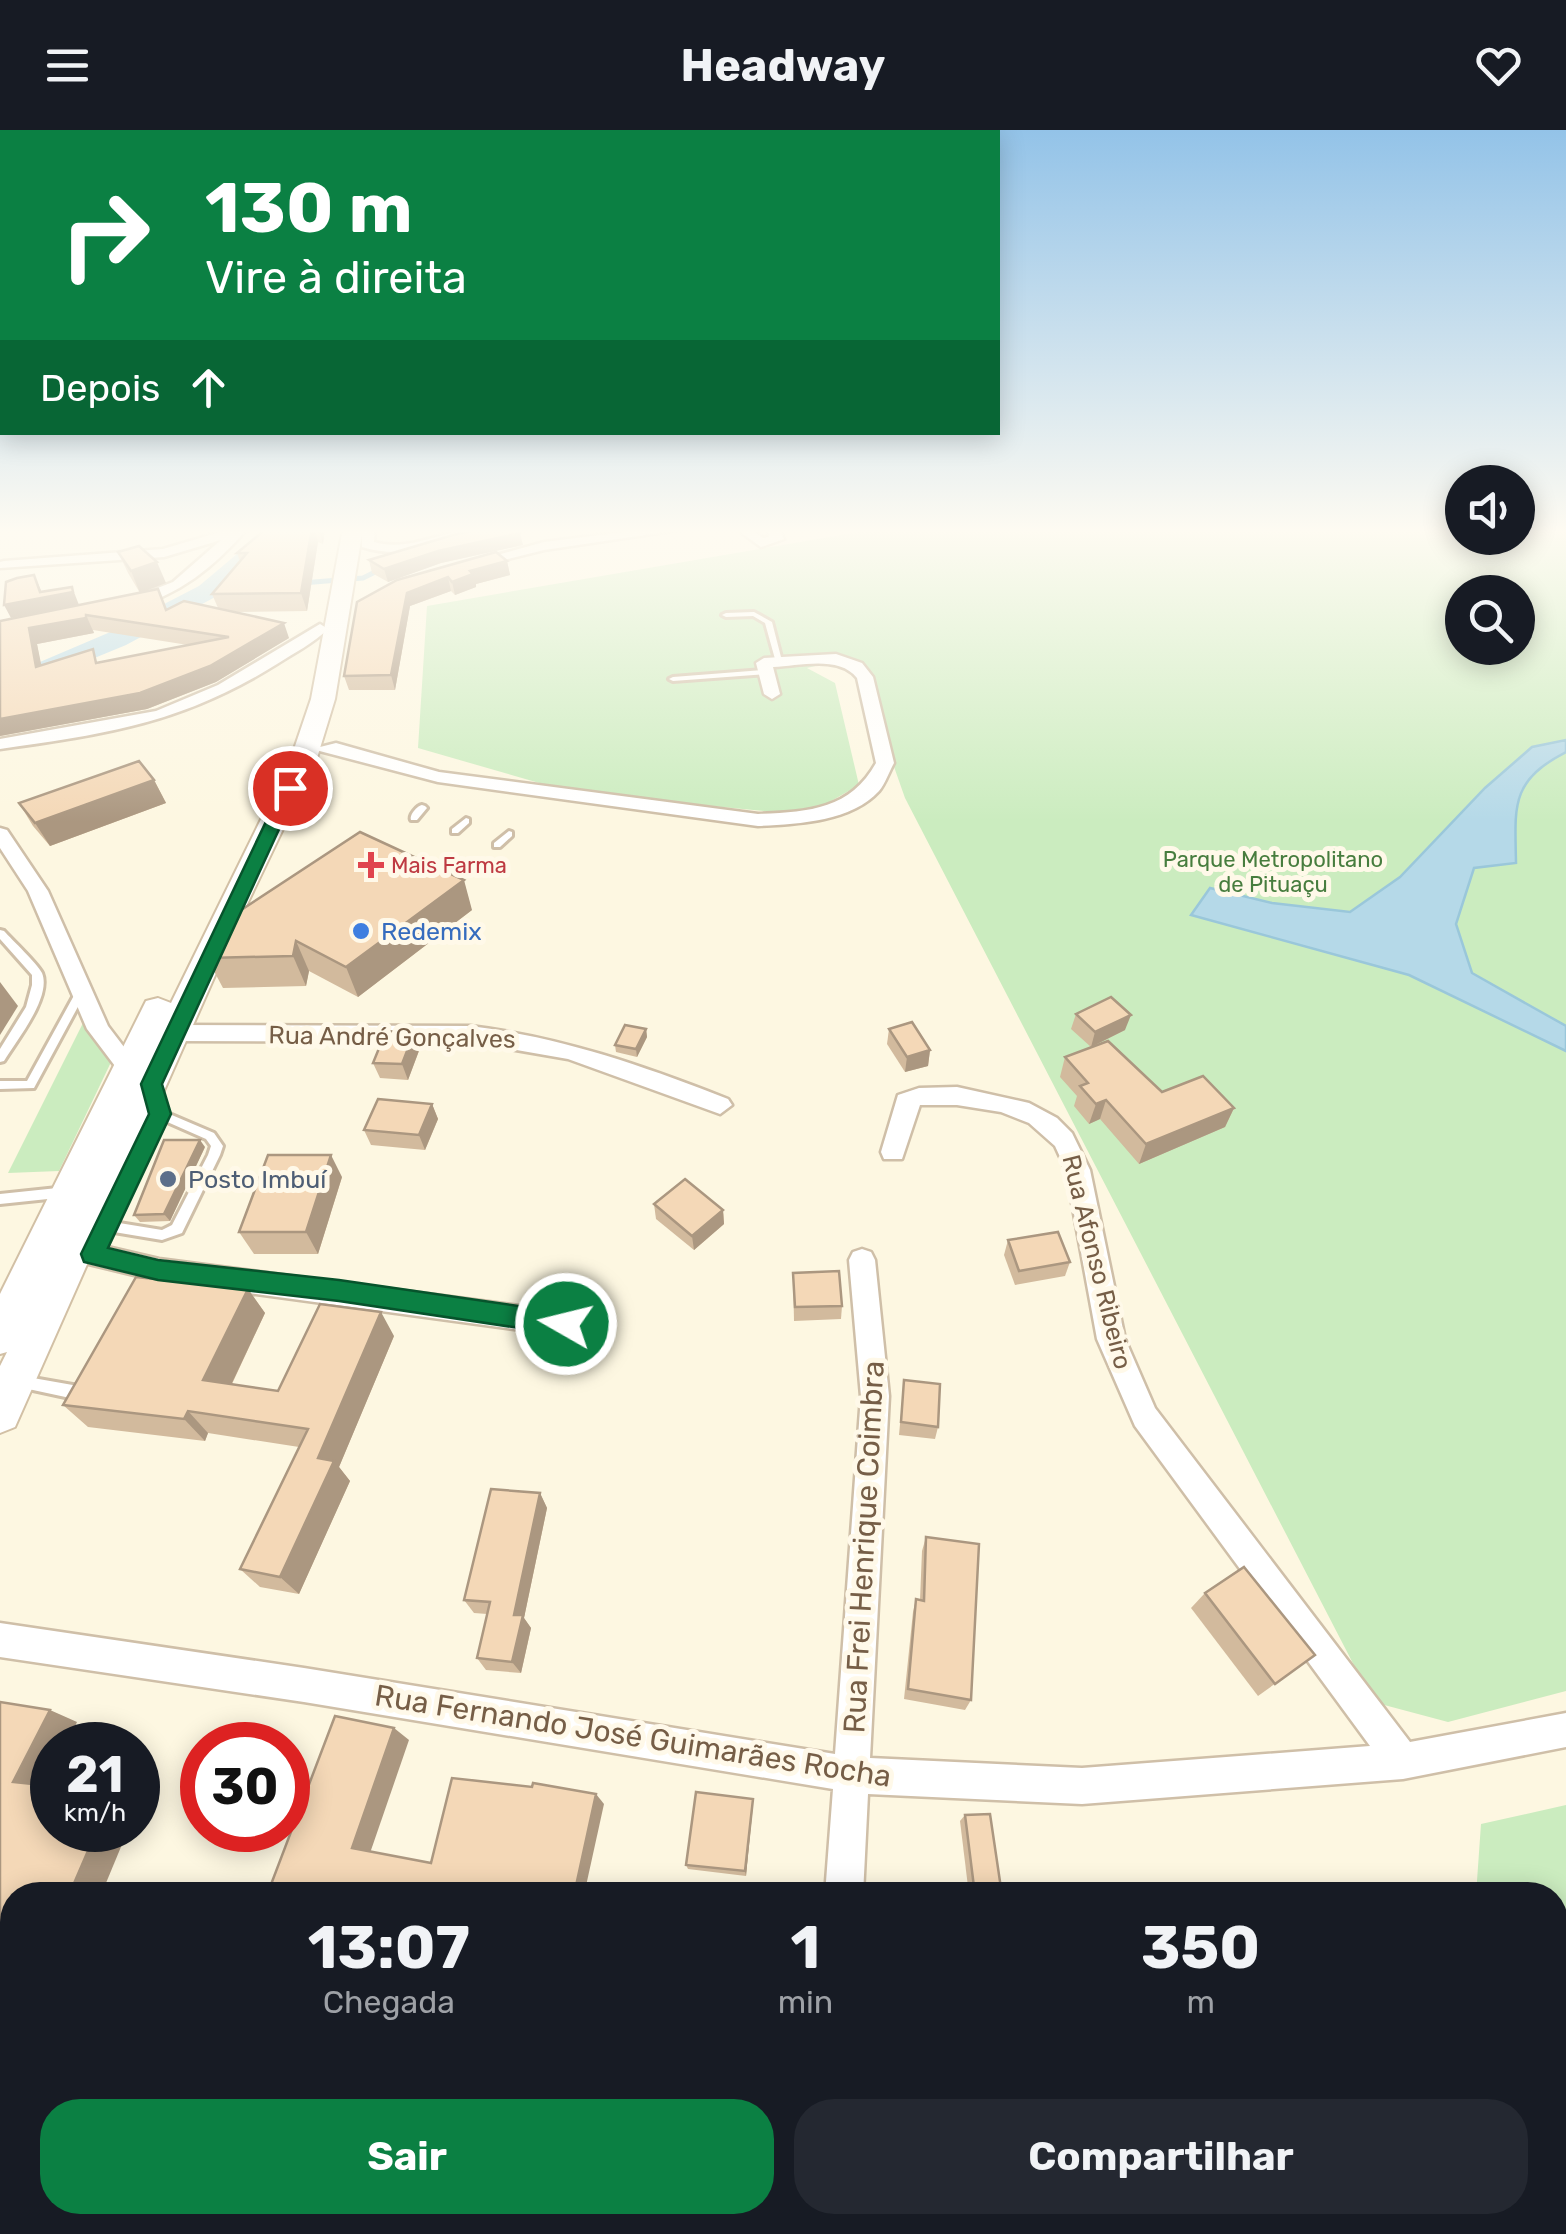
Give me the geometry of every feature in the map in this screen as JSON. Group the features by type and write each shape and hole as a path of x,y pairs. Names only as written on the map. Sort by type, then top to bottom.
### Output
{"main road":[{"path":"0,1336 70,1192 147,1089 314,739 331,626"},
{"path":"0,1417 33,1384 91,1244 147,1089 314,739"},
{"path":"0,1417 91,1244"}],"street":[{"path":"0,744 128,723 168,712 223,686 309,626"},
{"path":"314,739 438,777 758,820 800,818 839,808 876,783 885,764 865,678 856,666 836,658 764,663 763,672 772,694"},
{"path":"0,834 38,891 98,1029 147,1089"},
{"name":"Rua André Gonçalves","path":"173,1034 470,1034 517,1038 599,1058 720,1105"},
{"name":"Rua Afonso Ribeiro","path":"893,1152 906,1100 918,1094 998,1103 1037,1115 1068,1144 1078,1170 1112,1338 1145,1416 1403,1761"},
{"path":"91,1244 158,1270 339,1290 566,1324"},
{"name":"Rua Frei Henrique Coimbra","path":"845,1882 875,1396 874,1347 862,1260"},
{"name":"Rua Fernando José Guimarães Rocha","path":"0,1640 437,1706 853,1775 1082,1786 1403,1761 1566,1730"}],"lane":[{"path":"769,626 779,660"},
{"path":"672,678 763,672"},
{"path":"414,818 422,808"},
{"path":"455,831 466,820"},
{"path":"497,845 509,834"},
{"path":"0,934 37,974 38,982 33,1002 0,1058"},
{"path":"0,1085 30,1085 82,990"},
{"path":"91,1244 162,1235 176,1229 214,1155 216,1146 210,1136 147,1089"},
{"path":"0,1199 70,1192"},
{"path":"33,1384 95,1396"}],"green space":[{"name":"Parque Metropolitano de Pituaçu","path":"426,626 1445,626 1445,665 1535,665 1535,626 1566,626 1566,1691 1448,1722 1373,1702 905,798 862,676 832,662 807,668 835,683 859,785 807,815 574,793 418,748"},
{"path":"84,1021 112,1060 59,1171 8,1173"},
{"path":"1566,1805 1566,1882 1477,1882 1481,1824"}],"water":[{"path":"1566,740 1566,752 1534,774 1520,797 1516,863 1474,868 1456,924 1472,973 1566,1026 1566,1051 1409,975 1191,915 1210,888 1272,903 1350,912 1400,877 1485,788 1532,747"}],"building":[{"path":"0,626 39,626 29,628 36,667 93,649 96,663 229,637 159,626 279,626 210,666 140,693 0,719"},
{"path":"353,626 401,626 391,675 344,676"},
{"path":"139,761 154,780 35,823 19,803"},
{"path":"360,832 464,880 346,967 296,941 293,956 207,958 228,910 235,914"},
{"path":"1111,997 1131,1015 1095,1032 1076,1014"},
{"path":"912,1022 930,1050 907,1057 889,1029"},
{"path":"625,1025 646,1029 636,1049 615,1045"},
{"path":"386,1031 414,1033 402,1064 373,1063"},
{"path":"1108,1041 1162,1092 1203,1076 1234,1108 1146,1144 1106,1100 1096,1104 1080,1086 1088,1083 1065,1057"},
{"path":"378,1099 432,1104 419,1135 364,1130"},
{"path":"164,1140 200,1140 164,1214 134,1215"},
{"path":"268,1155 331,1155 306,1232 239,1232"},
{"path":"685,1179 723,1210 692,1236 654,1204"},
{"path":"1058,1232 1070,1262 1019,1271 1008,1240"},
{"path":"839,1271 842,1306 795,1307 793,1273"},
{"path":"136,1277 248,1289 203,1380 278,1391 320,1304 381,1312 318,1458 334,1461 280,1577 240,1569 308,1429 188,1411 184,1419 63,1405"},
{"path":"904,1380 940,1384 938,1427 901,1422"},
{"path":"491,1489 540,1493 514,1615 523,1615 512,1662 477,1658 490,1602 464,1600"},
{"path":"926,1537 979,1544 971,1700 908,1689 916,1599 924,1601"},
{"path":"1244,1567 1315,1655 1275,1684 1205,1593"},
{"path":"0,1702 50,1710 44,1722 30,1722 30,1749 13,1782 30,1784 30,1852 88,1852 75,1882 0,1882"},
{"path":"335,1716 394,1728 352,1848 431,1863 452,1778 532,1787 533,1783 596,1794 577,1882 272,1882 283,1852 310,1852 310,1782"},
{"path":"696,1792 753,1799 745,1871 686,1865"},
{"path":"990,1814 1000,1882 973,1882 965,1815"}],"waterway":[{"path":"0,689 141,626"}],"place":[{"name":"Mais Farma","path":"371,865"},
{"name":"Redemix","path":"361,931"},
{"name":"Posto Imbuí","path":"168,1179"}],"route":[{"path":"290,788 173,1034 152,1084 160,1114 92,1254 158,1270 339,1290 566,1324"}]}
